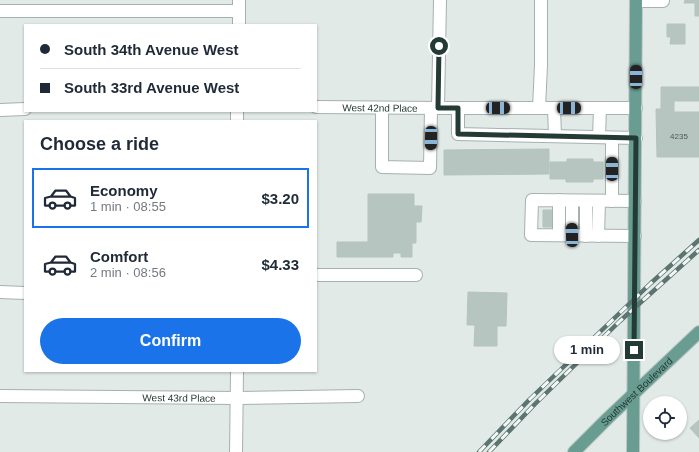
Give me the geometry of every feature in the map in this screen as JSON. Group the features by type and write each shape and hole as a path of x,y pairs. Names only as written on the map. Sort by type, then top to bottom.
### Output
{"main road":[{"path":"633,452 636,0"},
{"name":"Southwest Boulevard","path":"574,452 699,332"}],"street":[{"path":"382,108 382,167 430,168 435,108 440,0"},
{"path":"539,108 541,65 541,0"},
{"path":"636,0 663,0"},
{"path":"0,11 239,5 239,24"},
{"name":"West 42nd Place","path":"317,107 636,108"},
{"path":"458,108 458,134 636,138"},
{"path":"554,108 555,136"},
{"path":"599,138 600,108"},
{"path":"0,110 24,109"},
{"path":"612,138 612,201"},
{"path":"635,201 532,200 531,235 635,236"},
{"path":"559,200 559,235"},
{"path":"572,200 572,235"},
{"path":"586,236 592,201"},
{"path":"592,201 598,236"},
{"path":"317,275 416,275"},
{"path":"0,292 24,293"},
{"path":"236,452 237,372"},
{"name":"West 43rd Place","path":"0,396 237,398 358,396"}],"building":[{"path":"685,0 699,0 699,16 695,16 695,3 684,3"},
{"path":"667,24 685,24 685,44 670,44 671,37 667,37"},
{"path":"661,87 699,87 699,101 674,101 674,112 699,112 699,157 657,157 656,109 661,109"},
{"path":"549,149 549,174 444,175 444,150"},
{"path":"567,159 593,159 593,162 603,162 603,179 593,179 593,182 566,182 566,179 550,179 550,162 567,162"},
{"path":"368,194 414,194 414,206 422,206 421,222 416,222 416,243 412,243 412,257 401,257 401,253 393,253 393,257 337,257 337,242 368,242"},
{"path":"543,210 602,210 602,227 543,227"},
{"path":"468,292 507,293 506,326 497,326 497,346 474,346 475,325 467,325"},
{"path":"699,420 699,438 690,428"}],"railway":[{"path":"479,452 530,399 651,283 699,240"},
{"path":"489,452 535,404 620,321 699,250"}],"route":[{"path":"439,46 438,108 458,108 458,134 636,138 634,350"}]}
